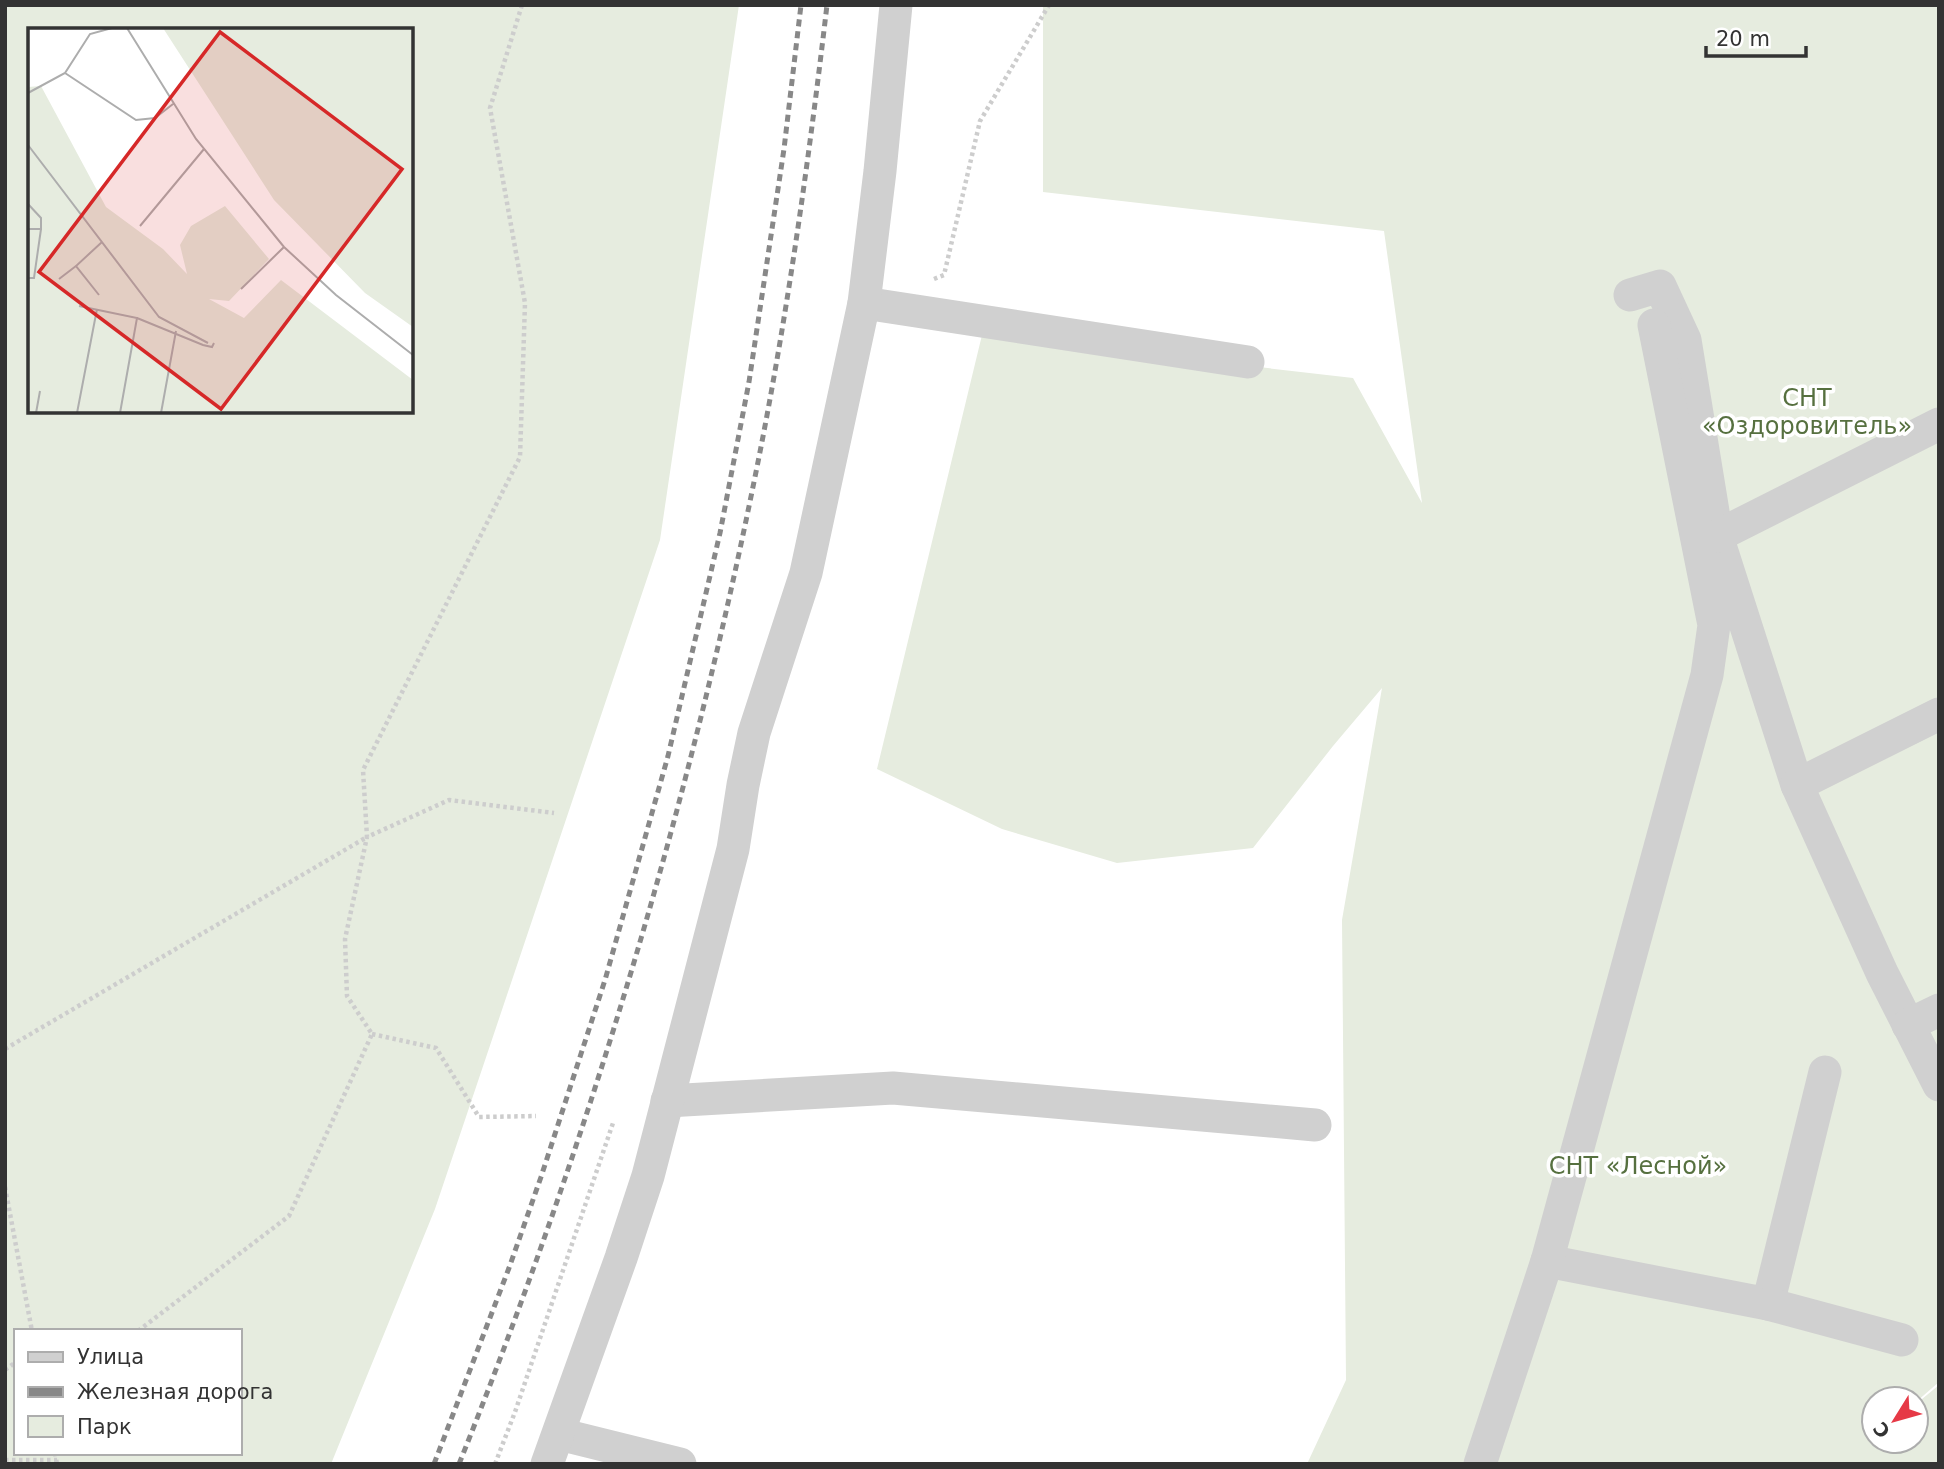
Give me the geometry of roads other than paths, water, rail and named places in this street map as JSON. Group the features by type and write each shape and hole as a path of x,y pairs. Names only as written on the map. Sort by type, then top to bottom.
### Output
{"street":[{"path":"680,1464 553,1449 644,1188 733,849 754,733 806,572 863,303 880,171 896,5"},
{"path":"1630,295 1660,286 1685,340 1717,536 1797,785 1882,972 1939,1085"},
{"path":"863,303 1248,362"},
{"path":"1480,1464 1547,1261 1707,675 1714,625 1654,325"},
{"path":"1717,536 1939,424"},
{"path":"1797,785 1939,714"},
{"path":"1908,1025 1939,1010"},
{"path":"1768,1304 1825,1072"},
{"path":"667,1101 893,1088 1315,1125"},
{"path":"1547,1261 1768,1304 1902,1340"}],"railway":[{"path":"434,1464 541,1177 605,980 668,756 720,533 749,382 784,149 801,5"},
{"path":"459,1464 551,1219 593,1095 632,970 701,717 731,590 769,405 797,234 827,5"}],"park label":[{"name":"СНТ «Оздоровитель»","path":"1807,412"},
{"name":"СНТ «Лесной»","path":"1638,1166"}]}
